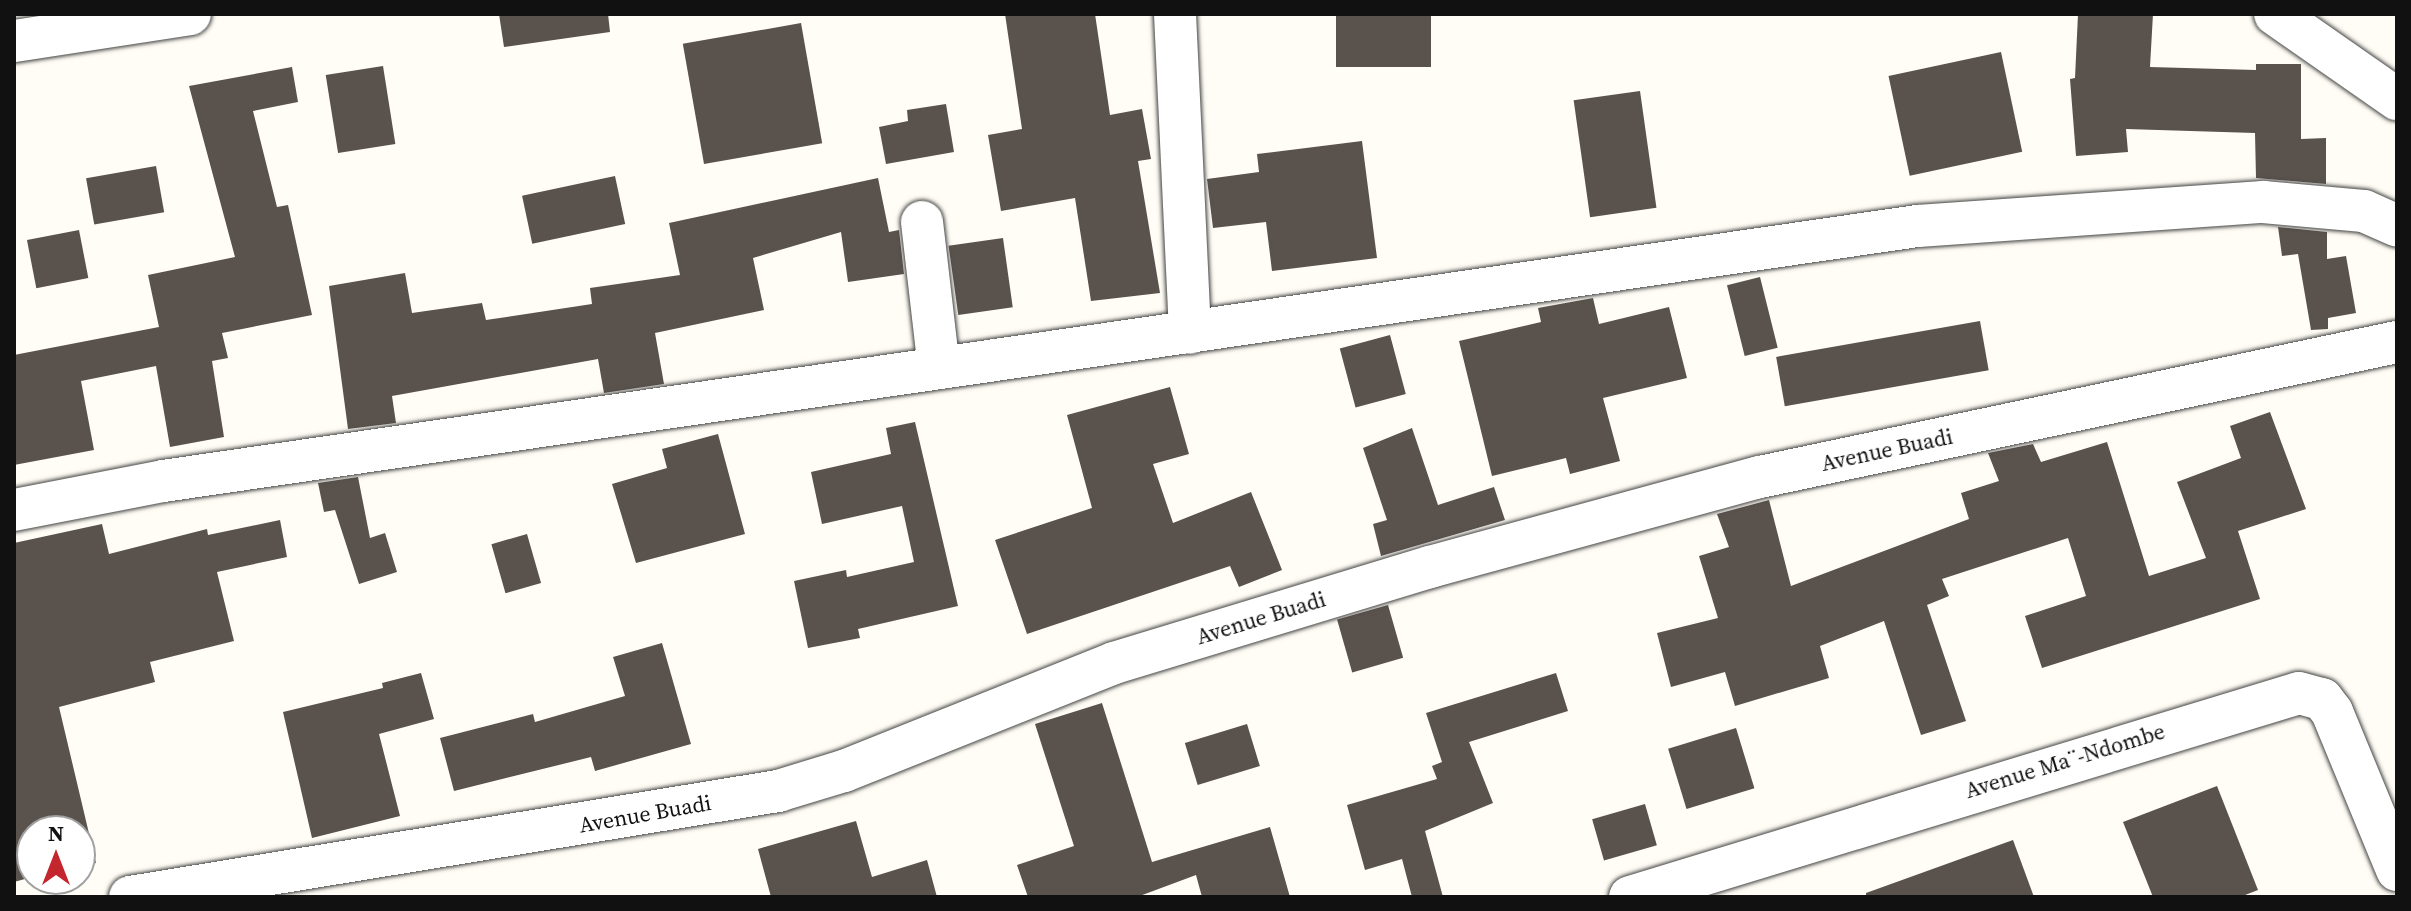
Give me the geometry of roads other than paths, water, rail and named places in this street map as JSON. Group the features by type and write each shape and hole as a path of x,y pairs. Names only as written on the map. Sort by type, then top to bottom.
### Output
{"street":[{"path":"14,41 190,14"},
{"path":"1175,14 1190,333"},
{"path":"2275,14 2397,99"},
{"path":"14,510 163,481 1918,226 2263,202 2364,211 2397,226"},
{"path":"922,222 939,368"},
{"name":"Avenue Buadi","path":"130,897 778,791 844,771 1114,663 1430,567 1760,477 2397,342"},
{"name":"Avenue Ma¨-Ndombe","path":"1630,897 2299,693 2322,699 2332,712 2397,870"}]}
